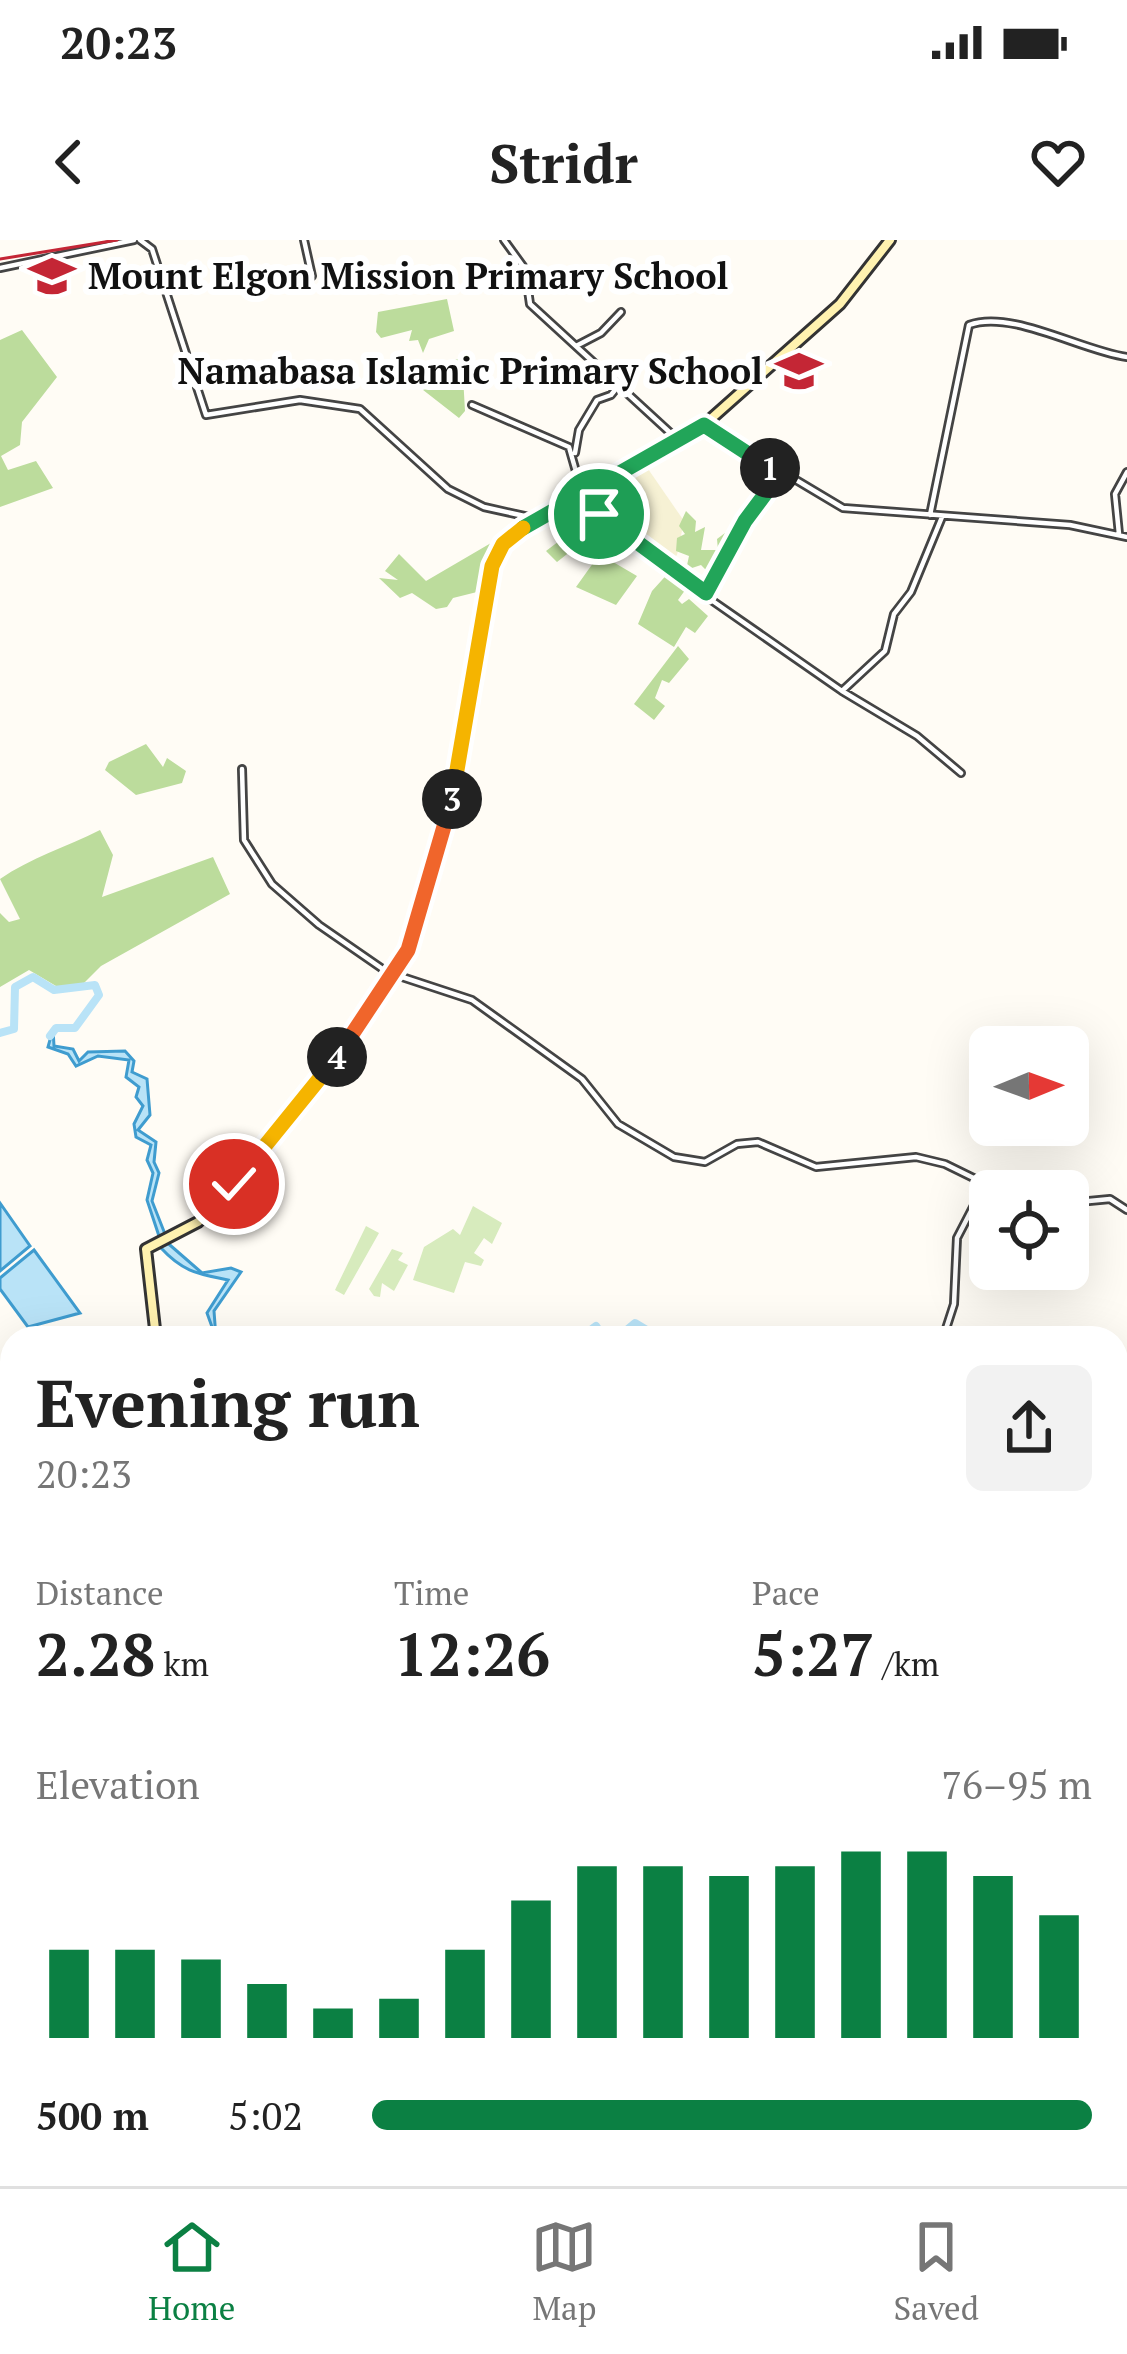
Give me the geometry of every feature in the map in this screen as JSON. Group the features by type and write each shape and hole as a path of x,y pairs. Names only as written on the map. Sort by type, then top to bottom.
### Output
{"street":[{"path":"98,240 99,249"},
{"path":"0,268 137,240 152,249 206,416 300,400 360,409 448,488 484,507 538,519"},
{"path":"304,240 312,276"},
{"path":"504,240 525,269 530,304 677,439"},
{"path":"154,1326 144,1255 165,1236 199,1222 221,1200 316,1086 397,974 451,805 492,566 503,544 538,519 704,425 840,304 890,240"},
{"path":"578,345 601,333 621,312"},
{"path":"930,515 970,325 984,320 1015,324 1092,352 1127,357"},
{"path":"540,367 572,382 621,385"},
{"path":"579,482 575,453 579,430 597,400 621,385"},
{"path":"472,405 539,431 575,453"},
{"path":"704,425 843,508 1070,525 1123,537 1115,494 1127,472"},
{"path":"706,593 745,521 780,474"},
{"path":"599,514 794,662 917,736 961,773"},
{"path":"842,691 885,651 894,614 911,592 942,517"},
{"path":"242,769 247,798 241,827 269,881 319,926 397,974 472,1000 582,1079 618,1124 674,1157 712,1161 737,1144 758,1142 816,1167 927,1158 969,1179"},
{"path":"1089,1201 1110,1199 1127,1210"},
{"path":"947,1326 953,1304 957,1238 969,1215"}],"shaded area":[{"path":"646,466 684,521 677,555 667,564 629,537 622,477"}],"green space":[{"path":"447,299 454,331 429,339 423,353 418,340 409,341 412,330 381,338 376,332 378,312"},
{"path":"22,330 57,377 22,422 20,445 1,456 8,470 36,461 53,488 0,507 0,340"},
{"path":"472,353 478,374 463,376 465,411 459,418 409,379"},
{"path":"586,507 598,518 580,535 603,543 608,559 637,576 616,605 576,587 596,559 576,547 557,562 546,551 584,522 578,513"},
{"path":"686,511 696,521 695,532 705,527 701,550 718,550 717,539 725,533 733,544 712,576 701,565 686,570 689,556 676,551 677,538 685,534 679,526"},
{"path":"491,543 481,591 453,598 447,607 436,609 412,593 400,598 379,578 398,580 385,571 399,554 426,581"},
{"path":"671,570 688,586 678,600 682,604 689,599 708,616 695,633 686,627 674,647 638,624 652,591"},
{"path":"678,646 689,659 669,683 662,680 655,698 665,706 654,720 634,704"},
{"path":"146,744 163,767 167,758 186,771 182,783 136,795 105,770 109,762"},
{"path":"100,830 113,855 102,897 213,857 230,894 101,966 81,986 56,986 29,970 0,987 0,913 9,922 20,919 0,879"},
{"path":"473,1206 502,1223 492,1244 484,1238 474,1253 484,1260 481,1266 465,1262 454,1293 413,1280 424,1247 453,1229 460,1235"},
{"path":"366,1226 379,1233 344,1295 335,1290"},
{"path":"392,1249 403,1253 398,1260 408,1265 394,1291 382,1283 380,1297 374,1296 369,1289"}],"water":[{"path":"53,1029 54,1046 73,1049 79,1061 88,1052 125,1051 134,1061 132,1072 147,1079 150,1115 138,1130 156,1142 154,1162 159,1173 152,1201 165,1234 159,1236 147,1200 153,1173 147,1160 151,1145 136,1137 134,1124 143,1106 136,1097 139,1087 126,1077 129,1060 98,1056 76,1066 68,1054 48,1047"},
{"path":"0,1203 30,1246 0,1271"},
{"path":"163,1239 202,1273 231,1268 241,1272 214,1311 215,1326 207,1313 228,1280 201,1274 185,1268 161,1248"},
{"path":"34,1250 80,1313 27,1326 0,1289 0,1278"}],"waterway":[{"path":"0,1033 14,1029 15,987 33,977 54,990 95,985 99,995 75,1028 56,1028 50,1036"},
{"path":"631,1326 640,1326"}],"railway":[{"path":"0,259 117,240"}],"place":[{"name":"Mount Elgon Mission Primary School","path":"52,276"},
{"name":"Namabasa Islamic Primary School","path":"799,371"}],"route":[{"path":"234,1184 316,1086 397,974 408,950 468,730 490,574 503,544 538,519 704,425 780,474 745,521 706,593 633,544 599,514"}]}
